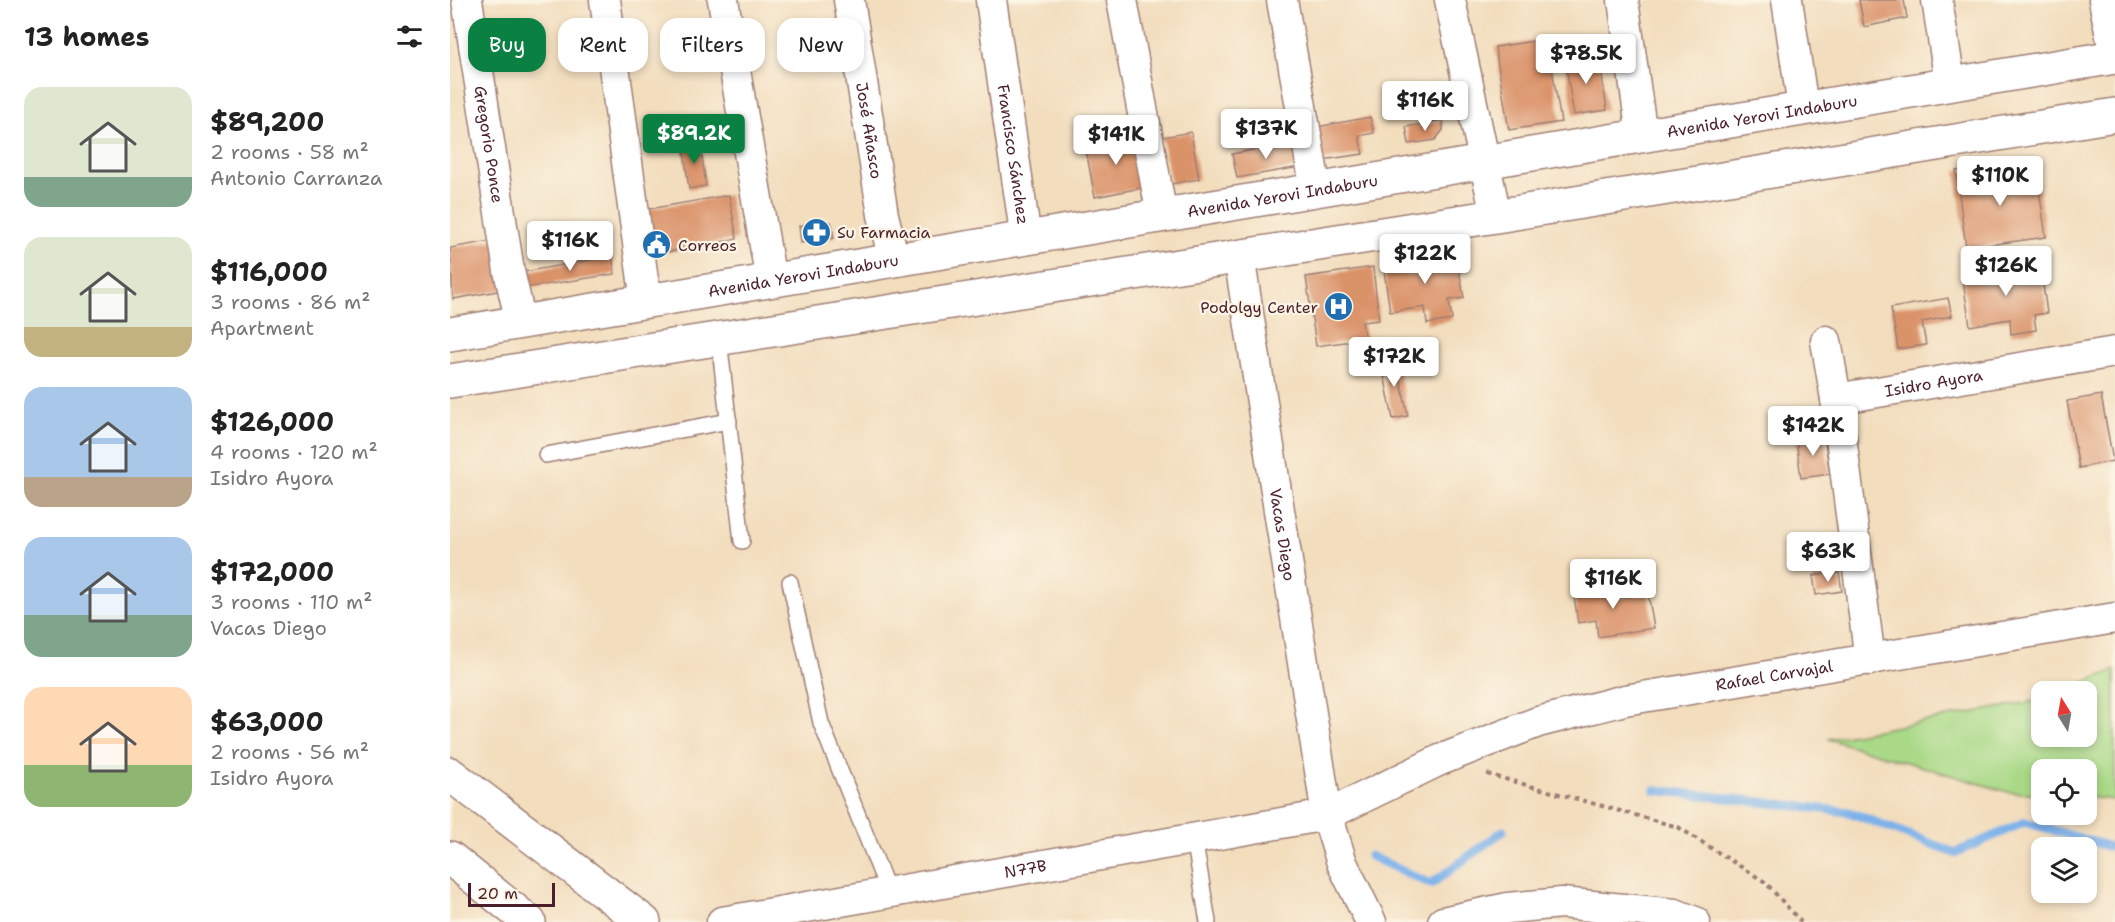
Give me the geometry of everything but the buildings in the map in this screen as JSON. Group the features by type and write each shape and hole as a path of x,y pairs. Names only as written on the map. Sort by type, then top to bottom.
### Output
{"street":[{"name":"Gregorio Ponce","path":"467,0 509,271 521,322"},
{"path":"605,0 645,302"},
{"path":"723,0 771,281"},
{"name":"José Añasco","path":"849,0 883,214 894,260"},
{"name":"Francisco Sánchez","path":"991,0 1026,238"},
{"path":"1122,0 1162,216"},
{"path":"1282,0 1316,190"},
{"path":"1450,0 1496,216"},
{"path":"1623,0 1642,136"},
{"path":"1787,0 1803,108"},
{"path":"1937,0 1950,83"},
{"path":"2104,0 2115,57"},
{"name":"Avenida Yerovi Indaburu","path":"450,334 2115,57"},
{"path":"450,381 1496,216 2115,115"},
{"name":"Vacas Diego","path":"1239,256 1328,814 1342,863 1371,922"},
{"path":"1826,341 1836,399 1870,660"},
{"name":"Isidro Ayora","path":"1836,399 2115,352"},
{"name":"Rafael Carvajal","path":"1328,814 1440,760 1538,722 1625,700 2115,618"},
{"path":"450,774 644,922"},
{"name":"N77B","path":"722,922 806,915 889,893 1328,814"},
{"path":"450,858 514,918"},
{"path":"1443,922 1508,908 1562,903 1612,916 1675,914 1695,922"}],"lane":[{"path":"719,339 742,541"},
{"path":"546,455 729,421"},
{"path":"790,582 821,723 889,893"},
{"path":"1194,838 1208,922"}],"path":[{"path":"1485,773 1678,827 1765,882 1801,922"}],"green space":[{"path":"2115,670 2115,800 2097,798 2097,759 2031,759 2031,793 2008,792 1828,739 2031,702 2031,747 2097,747 2097,681 2087,681"}],"waterway":[{"path":"1655,790 1849,812 1955,853 2025,822 2110,847 2115,846"},
{"path":"1370,856 1431,884 1503,831"}],"place":[{"name":"Su Farmacia","path":"816,232"},
{"name":"Correos","path":"657,245"},
{"name":"Podolgy Center","path":"1339,307"}]}
